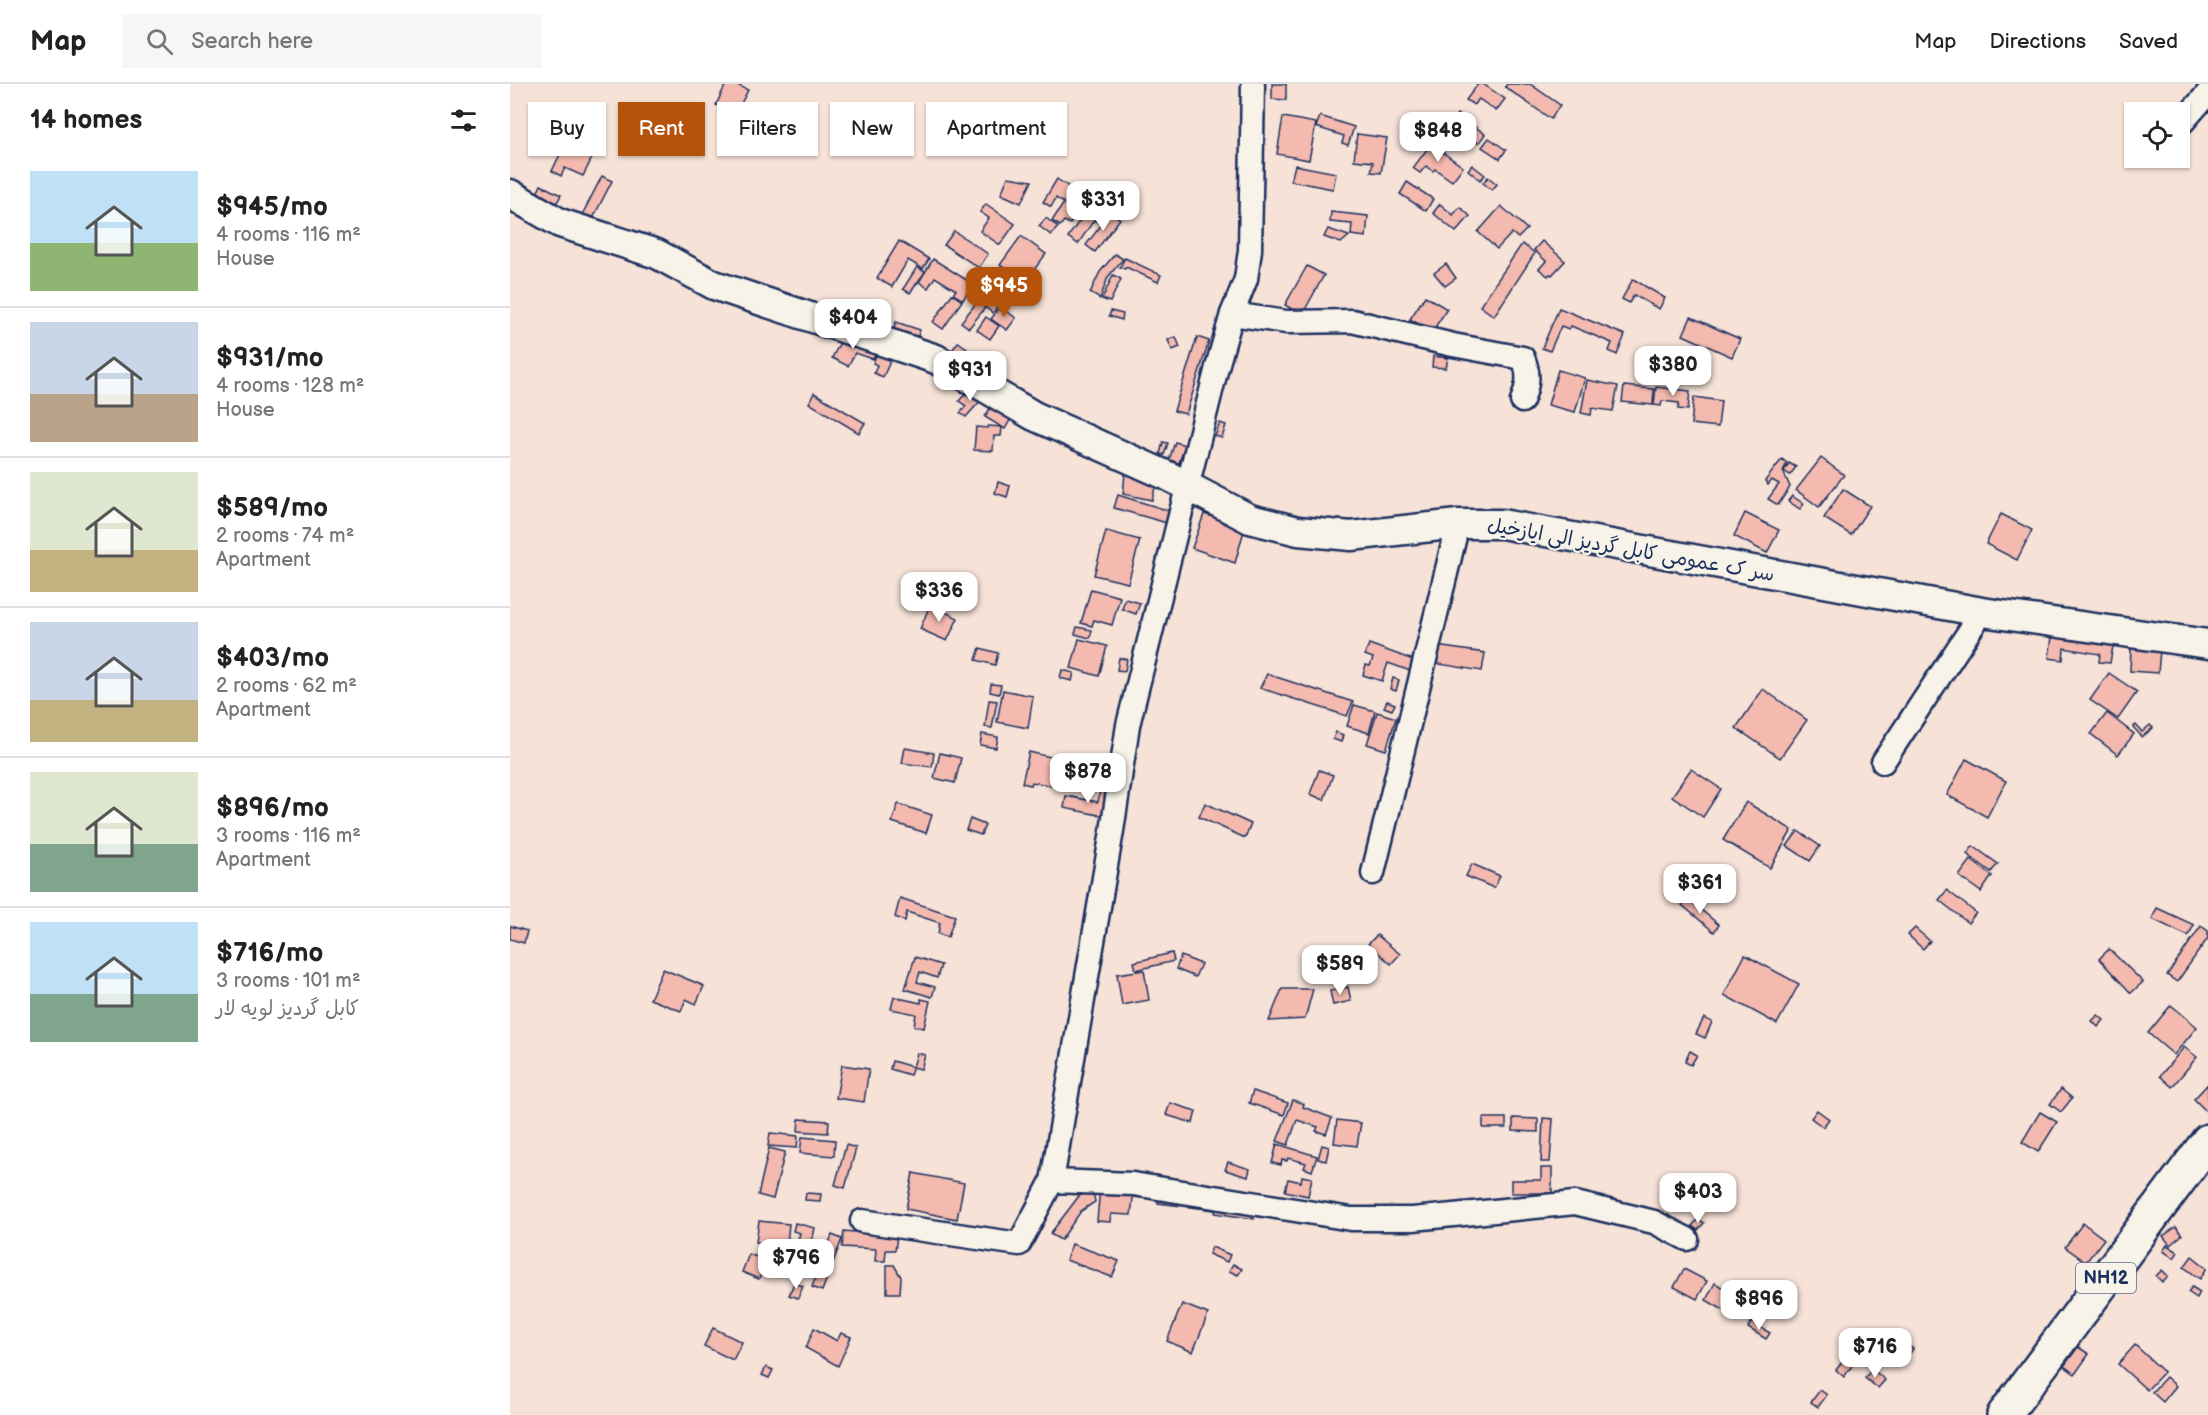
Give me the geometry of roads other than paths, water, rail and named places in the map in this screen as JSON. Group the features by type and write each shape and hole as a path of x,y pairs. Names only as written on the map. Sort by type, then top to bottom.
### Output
{"highway":[{"name":"NH12","path":"2004,1415 2208,1141"}],"main road":[{"name":"سر ک عمومی کابل گردیز الی ایازخیل","path":"510,194 560,223 657,254 714,285 936,359 1035,416 1250,519 1298,531 1352,536 1458,524 1502,524 1982,612 2208,644"}],"street":[{"path":"862,1221 1019,1244 1052,1181 1128,725 1232,314 1246,279 1250,250 1253,84"},
{"path":"2190,114 2208,93"},
{"path":"1232,314 1286,322 1352,321 1453,345 1523,358 1528,369 1528,384 1522,401"},
{"path":"1373,873 1458,524"},
{"path":"1883,762 1982,612"},
{"path":"1052,1181 1133,1184 1351,1220 1413,1220 1575,1203 1654,1222 1687,1239"}]}
